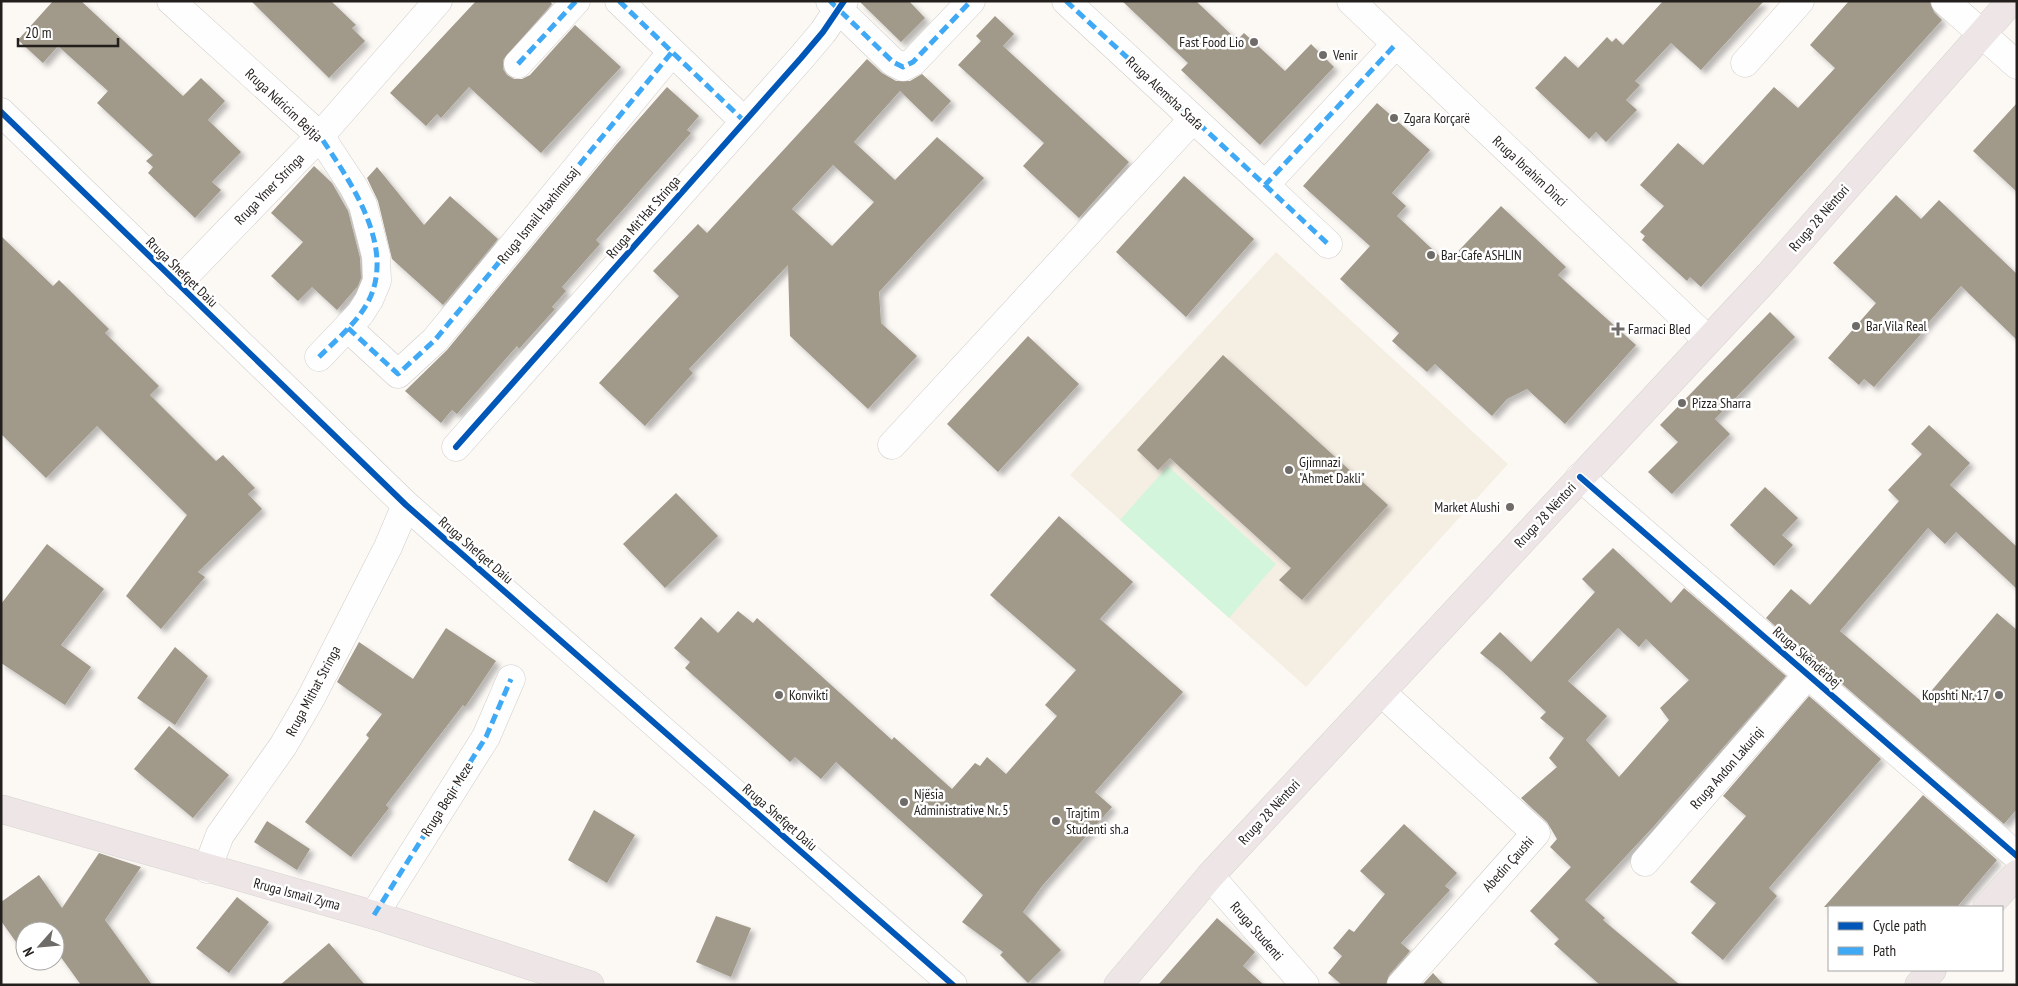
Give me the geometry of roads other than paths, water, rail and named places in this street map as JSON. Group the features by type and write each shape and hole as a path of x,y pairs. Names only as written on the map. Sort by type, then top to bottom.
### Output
{"main road":[{"name":"Rruga 28 Nëntori","path":"1118,985 1210,876 1776,268 2011,1"},
{"name":"Rruga Ismail Zyma","path":"1,808 207,869 374,915 550,980 590,985"},
{"path":"1988,906 2017,874"},
{"path":"1919,985 1931,971"}],"street":[{"name":"Rruga Ndricim Bejtja","path":"171,1 320,136 353,186 363,205 376,256 377,281 369,300 348,328 319,357"},
{"name":"Rruga Ymer Stringa","path":"177,284 320,136 438,1"},
{"path":"518,64 576,1"},
{"path":"619,1 744,121"},
{"path":"838,4 893,62 903,67 913,62 971,1"},
{"name":"Rruga Alemsha Stafa","path":"1066,1 1328,244"},
{"path":"1745,63 1800,1"},
{"path":"1945,1 2017,65"},
{"name":"Rruga Ibrahim Dinci","path":"1356,3 1396,44 1708,340"},
{"name":"Rruga Mit'Hat Stringa","path":"456,447 823,32 838,4"},
{"path":"1265,185 1396,44"},
{"name":"Rruga Ismail Haxhimusaj","path":"348,328 398,374 435,340 672,52"},
{"name":"Rruga Shefqet Daiu","path":"1,112 406,504 953,985"},
{"path":"892,445 1193,119"},
{"name":"Rruga Skëndërbej","path":"1580,477 2017,856"},
{"name":"Rruga Mithat Stringa","path":"207,869 220,835 283,746 311,698 388,547 406,504"},
{"name":"Rruga Andon Lakuriqi","path":"1644,862 1808,674"},
{"name":"Rruga Beqir Meze","path":"374,915 486,737 510,679"},
{"name":"Abedin Çaushi","path":"1381,692 1536,833 1401,985"},
{"name":"Rruga Studenti","path":"1210,876 1305,985"}],"place":[{"name":"Fast Food Lio","path":"1254,42"},
{"name":"Venir","path":"1323,55"},
{"name":"Zgara Korçarë","path":"1394,118"},
{"name":"Bar-Cafe ASHLIN","path":"1431,255"},
{"name":"Bar Vila Real","path":"1856,326"},
{"name":"Farmaci Bled","path":"1618,329"},
{"name":"Pizza Sharra","path":"1682,403"},
{"name":"Gjimnazi \"Ahmet Dakli\"","path":"1289,470"},
{"name":"Market Alushi","path":"1510,507"},
{"name":"Konvikti","path":"779,695"},
{"name":"Kopshti Nr. 17","path":"1999,695"},
{"name":"Njësia Administrative Nr. 5","path":"904,802"},
{"name":"Trajtim Studenti sh.a","path":"1056,821"}]}
